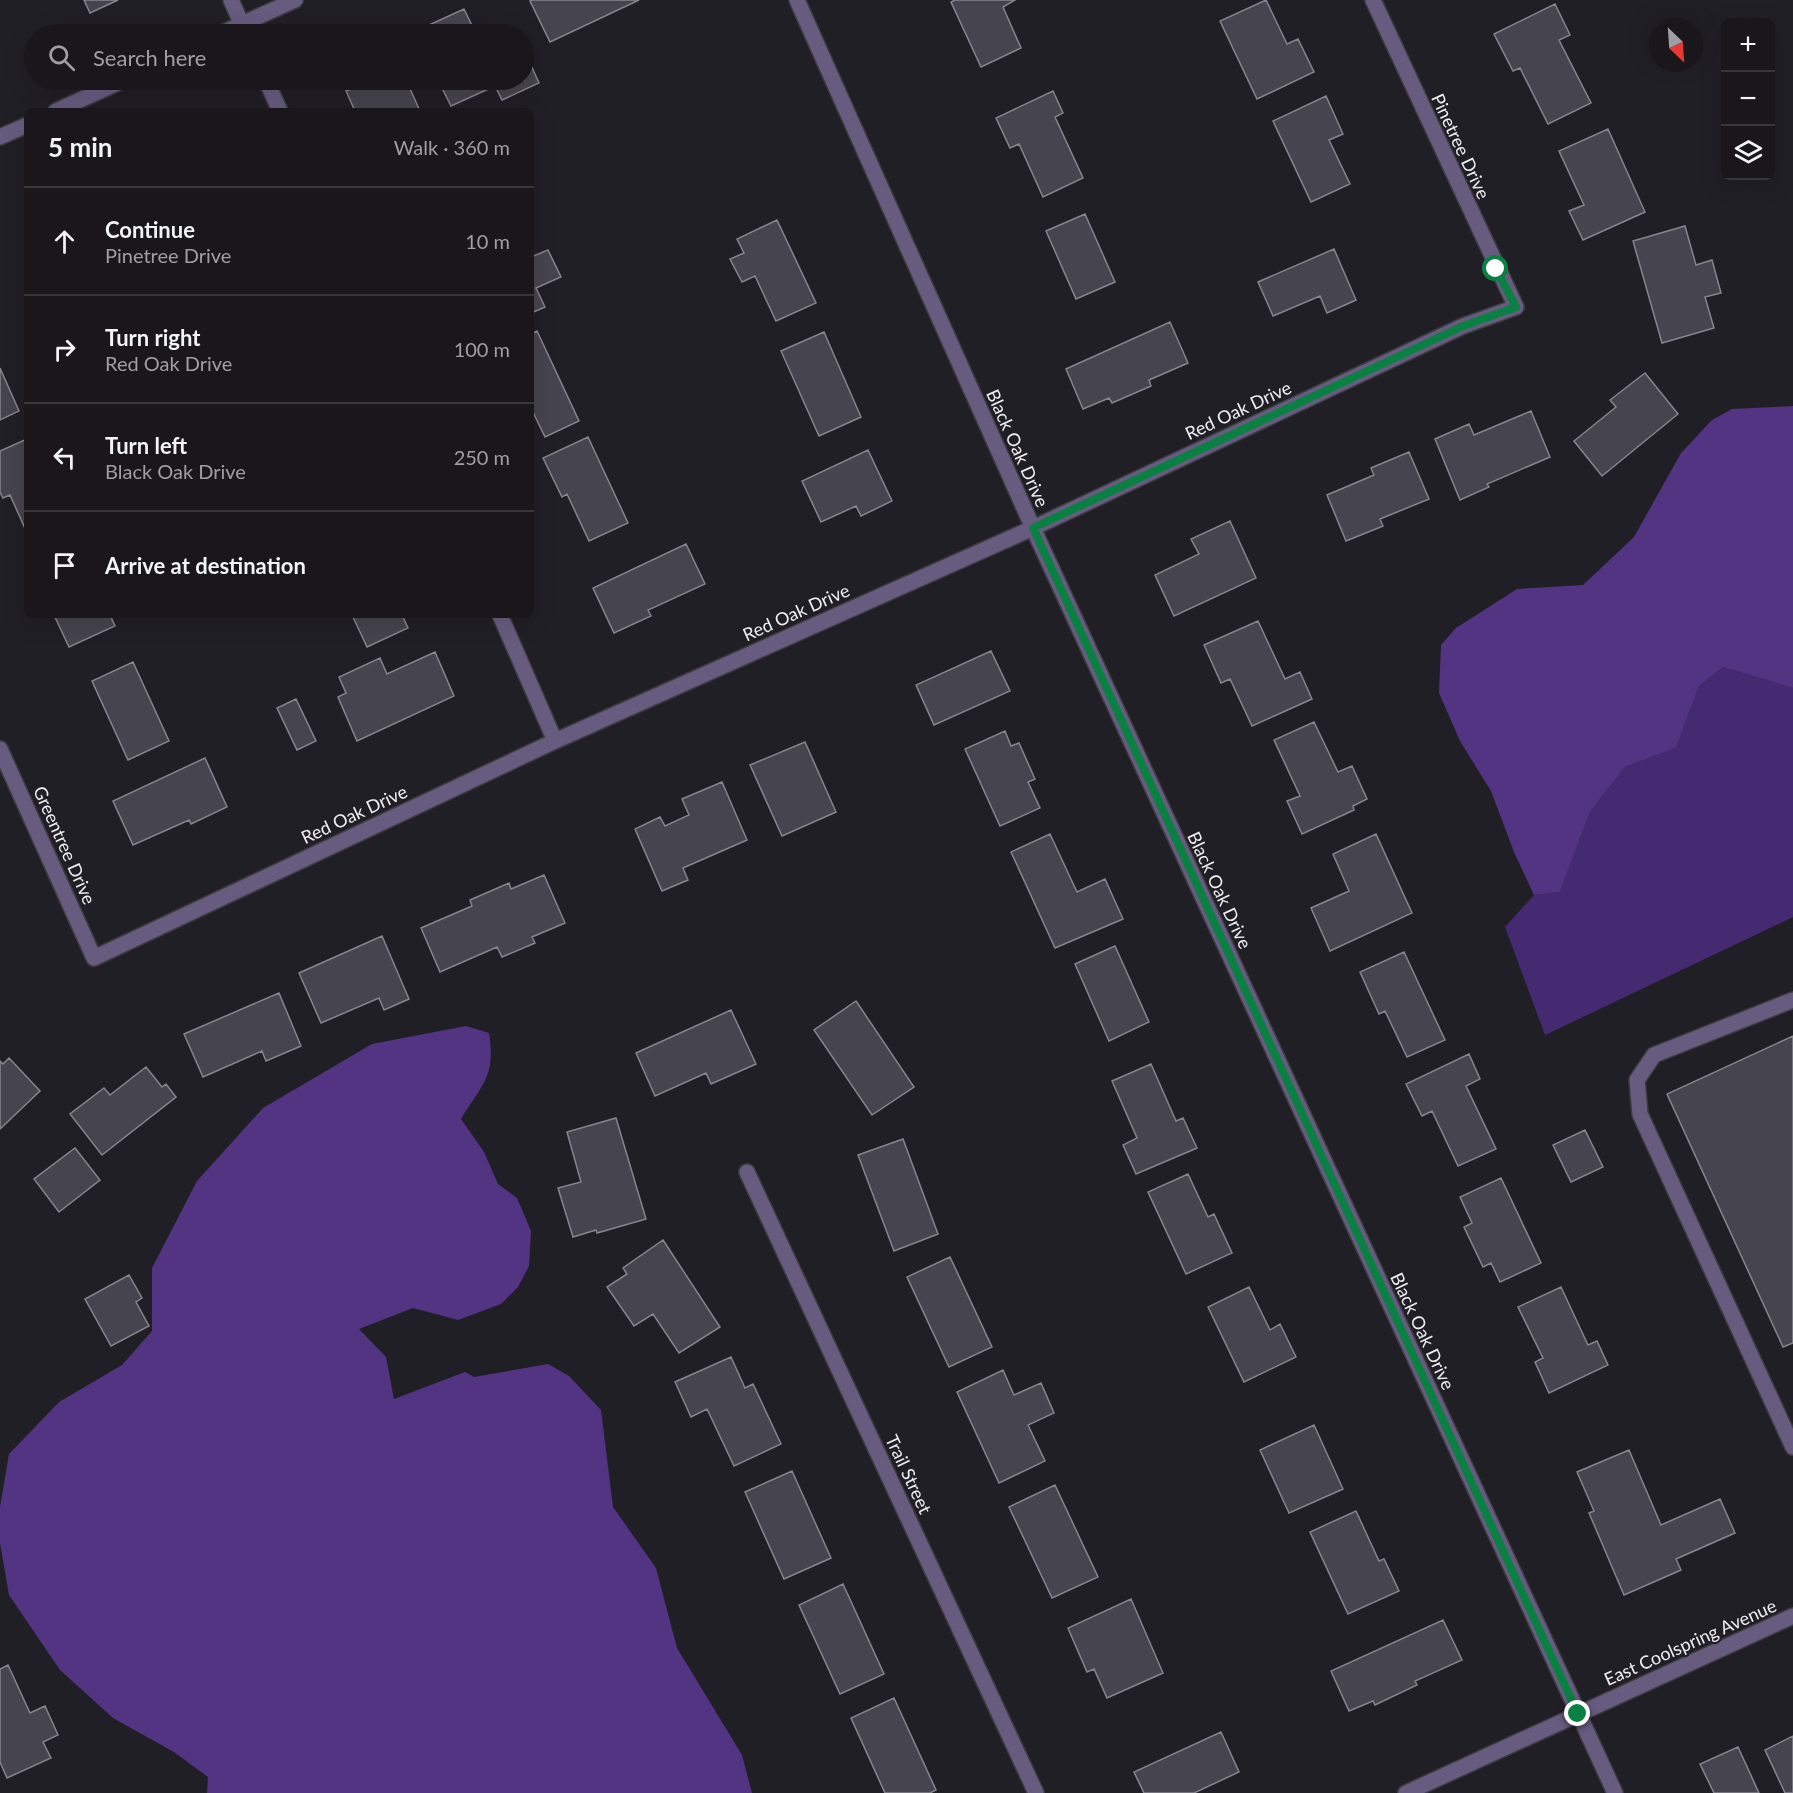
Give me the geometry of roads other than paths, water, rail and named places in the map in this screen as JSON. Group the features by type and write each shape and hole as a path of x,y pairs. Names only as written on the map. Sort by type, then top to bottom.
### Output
{"street":[{"path":"231,0 242,24"},
{"path":"253,24 295,0"},
{"name":"Black Oak Drive","path":"797,0 1033,528 1615,1793"},
{"name":"Pinetree Drive","path":"1373,0 1516,307"},
{"path":"63,108 102,90"},
{"path":"271,90 279,108"},
{"path":"0,137 24,126"},
{"name":"Red Oak Drive","path":"94,958 555,741 1033,528 1463,326 1516,307"},
{"path":"501,618 555,741"},
{"name":"Greentree Drive","path":"0,749 94,958"},
{"path":"1793,1000 1654,1055 1637,1080 1640,1114 1793,1447"},
{"name":"Trail Street","path":"747,1172 1036,1793"},
{"name":"East Coolspring Avenue","path":"1406,1793 1793,1616"}]}
